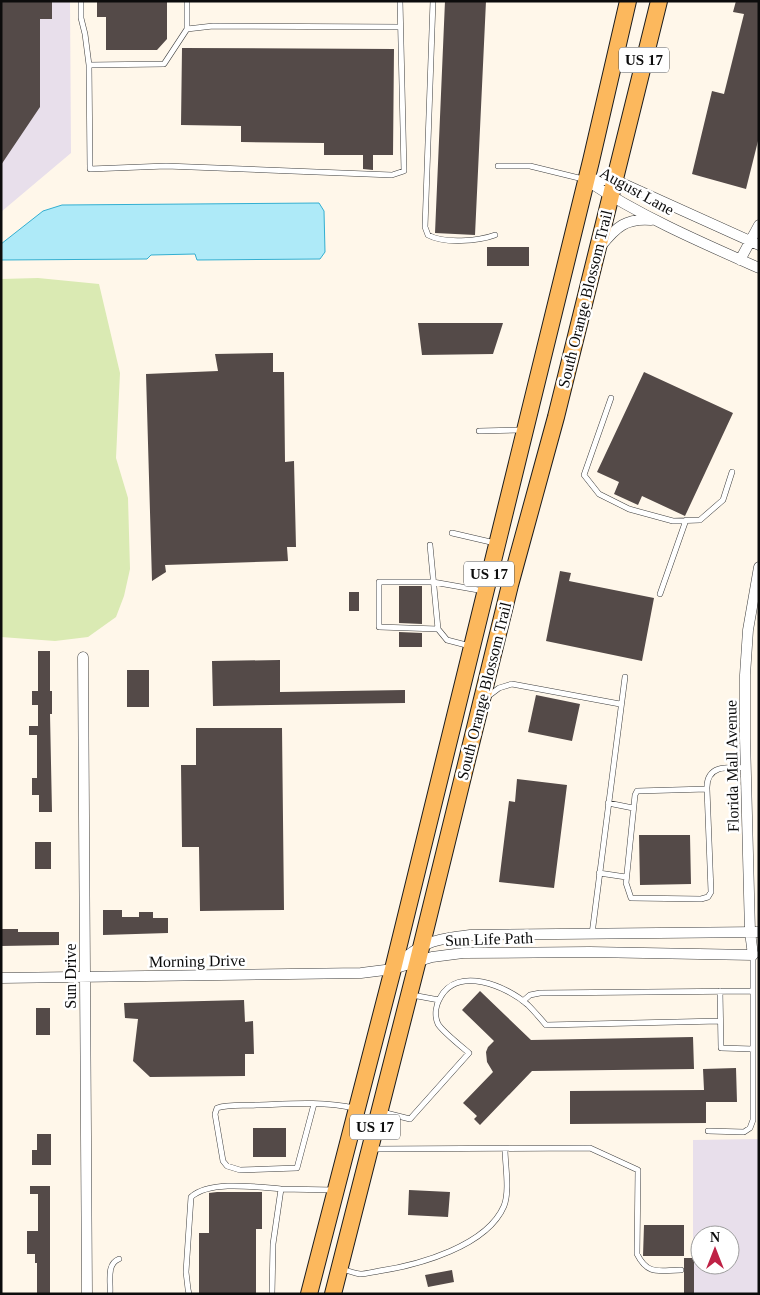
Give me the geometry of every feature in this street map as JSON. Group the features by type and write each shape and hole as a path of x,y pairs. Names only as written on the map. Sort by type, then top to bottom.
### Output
{"main road":[{"name":"South Orange Blossom Trail","path":"309,1294 393,969 628,1"},
{"name":"South Orange Blossom Trail","path":"333,1294 410,994 515,566 556,417 659,1"}],"street":[{"name":"August Lane","path":"586,180 614,180 755,243"},
{"name":"August Lane","path":"586,180 610,196 657,221 759,268"},
{"path":"597,250 624,223 640,219 657,221"},
{"path":"740,260 755,243 759,225"},
{"name":"Florida Mall Avenue","path":"757,952 754,932 745,738 746,654 759,567"},
{"name":"Sun Drive","path":"83,657 87,1294"},
{"name":"Sun Life Path","path":"393,969 442,939 470,935 754,932"},
{"path":"590,952 592,934"},
{"name":"Sun Life Path","path":"393,969 409,953 420,953 432,957 463,953 757,952"},
{"name":"Morning Drive","path":"1,978 360,973 393,969"}],"lane":[{"path":"81,1 81,18 89,65 90,168 166,166 392,175 404,170 400,1"},
{"path":"89,65 164,64 187,29 187,1"},
{"path":"433,1 425,227 428,235 440,240 482,240 495,235"},
{"path":"187,29 213,26 400,27"},
{"path":"498,166 530,166 586,180"},
{"path":"611,398 584,475 599,494 629,508 674,521 700,520 723,500 732,472"},
{"path":"479,431 525,430"},
{"path":"660,594 686,520"},
{"path":"452,533 496,544"},
{"path":"430,545 438,629 447,640 472,646"},
{"path":"438,629 379,626 379,582 433,582 485,591"},
{"path":"592,934 620,704 625,677"},
{"path":"481,702 499,688 512,684 620,704"},
{"path":"707,789 637,791 633,808 626,877 631,898 701,899 708,897 711,892 707,789 709,778 716,770 727,767 747,768"},
{"path":"608,803 633,808"},
{"path":"599,874 626,877"},
{"path":"708,1132 744,1132 750,1128 753,1120 753,990 756,980 757,952"},
{"path":"379,1111 410,1120 468,1053 438,1023 436,1006 444,990 464,981 480,981 495,986 523,1002 546,1025 720,1021"},
{"path":"523,1002 530,995 540,993 753,990"},
{"path":"720,991 721,1048 753,1049"},
{"path":"410,994 439,1000"},
{"path":"314,1104 297,1168 240,1170 227,1166 223,1161 215,1114 217,1108 314,1104 357,1108"},
{"path":"369,1150 590,1148 638,1170 637,1254 641,1263 650,1270 680,1270"},
{"path":"339,1268 360,1274 400,1267 443,1255 472,1239 487,1228 504,1206 506,1198 505,1149"},
{"path":"190,1294 186,1272 191,1197 207,1188 254,1187 335,1190"},
{"path":"272,1294 273,1244 280,1189"},
{"path":"110,1294 110,1267 113,1262 119,1259"}],"shaded area":[{"path":"1,1 70,1 71,153 1,212"},
{"path":"759,1139 759,1294 693,1294 693,1275 740,1275 740,1225 693,1225 693,1140"}],"green space":[{"path":"38,278 99,284 120,373 116,458 128,498 130,569 124,596 116,617 88,637 55,641 1,637 1,279"}],"water":[{"path":"319,203 324,211 325,252 320,259 197,260 195,254 151,255 147,259 1,260 1,244 43,211 62,205"}],"building":[{"path":"1,1 52,1 52,19 40,19 40,107 1,165"},
{"path":"97,1 167,1 167,39 157,50 106,50 106,17 97,17"},
{"path":"445,1 486,1 475,235 435,233"},
{"path":"736,1 759,1 759,137 746,189 692,174 712,91 724,94 744,14 733,12"},
{"path":"182,48 394,49 393,155 373,155 373,170 363,169 363,155 324,155 324,143 241,142 241,126 181,125"},
{"path":"487,247 529,247 529,266 487,266"},
{"path":"418,323 503,323 493,354 422,355"},
{"path":"273,353 273,372 284,372 285,462 294,461 296,547 287,547 288,561 165,565 166,572 152,581 146,374 218,371 215,354"},
{"path":"644,372 733,413 685,516 642,496 638,505 614,494 619,482 597,472"},
{"path":"560,571 571,573 569,581 654,598 642,661 546,641"},
{"path":"399,586 422,586 422,624 399,623"},
{"path":"349,592 359,592 359,611 349,611"},
{"path":"399,632 422,633 422,647 399,647"},
{"path":"38,651 50,651 50,691 52,691 52,714 50,714 52,812 39,812 39,795 32,795 32,778 37,778 37,735 29,735 29,726 38,726 38,705 32,705 32,691 38,691"},
{"path":"280,660 280,692 405,690 405,703 213,706 212,661"},
{"path":"127,670 149,670 149,707 127,707"},
{"path":"536,695 580,704 572,741 528,732"},
{"path":"196,728 282,728 284,910 200,911 199,847 182,847 181,765 196,765"},
{"path":"517,779 567,785 554,888 499,882 509,801 515,802"},
{"path":"639,835 690,835 691,884 640,885"},
{"path":"35,842 51,842 51,869 35,869"},
{"path":"103,910 122,910 122,917 139,917 139,912 153,912 153,918 168,918 168,933 103,935"},
{"path":"1,929 18,929 18,932 59,932 59,945 1,946"},
{"path":"480,991 531,1040 693,1037 694,1069 532,1071 480,1125 474,1119 477,1116 463,1103 493,1072 487,1062 486,1052 494,1041 462,1010"},
{"path":"244,1000 245,1022 253,1021 254,1054 245,1054 245,1076 150,1077 133,1061 138,1019 125,1018 124,1003"},
{"path":"36,1008 50,1008 50,1035 36,1035"},
{"path":"736,1068 737,1102 706,1102 706,1123 570,1124 570,1091 704,1090 703,1069"},
{"path":"253,1128 286,1128 286,1157 253,1157"},
{"path":"37,1134 51,1134 51,1165 32,1165 32,1150 37,1150"},
{"path":"30,1186 50,1186 50,1294 37,1294 37,1263 35,1263 35,1254 27,1254 27,1231 38,1231 38,1194 30,1194"},
{"path":"409,1190 450,1192 448,1217 408,1215"},
{"path":"262,1192 262,1229 256,1229 256,1293 199,1293 199,1233 209,1233 209,1193"},
{"path":"644,1225 684,1225 684,1256 643,1256"},
{"path":"684,1258 690,1258 690,1275 694,1275 694,1294 684,1294"},
{"path":"452,1270 454,1282 428,1287 425,1275"}]}
